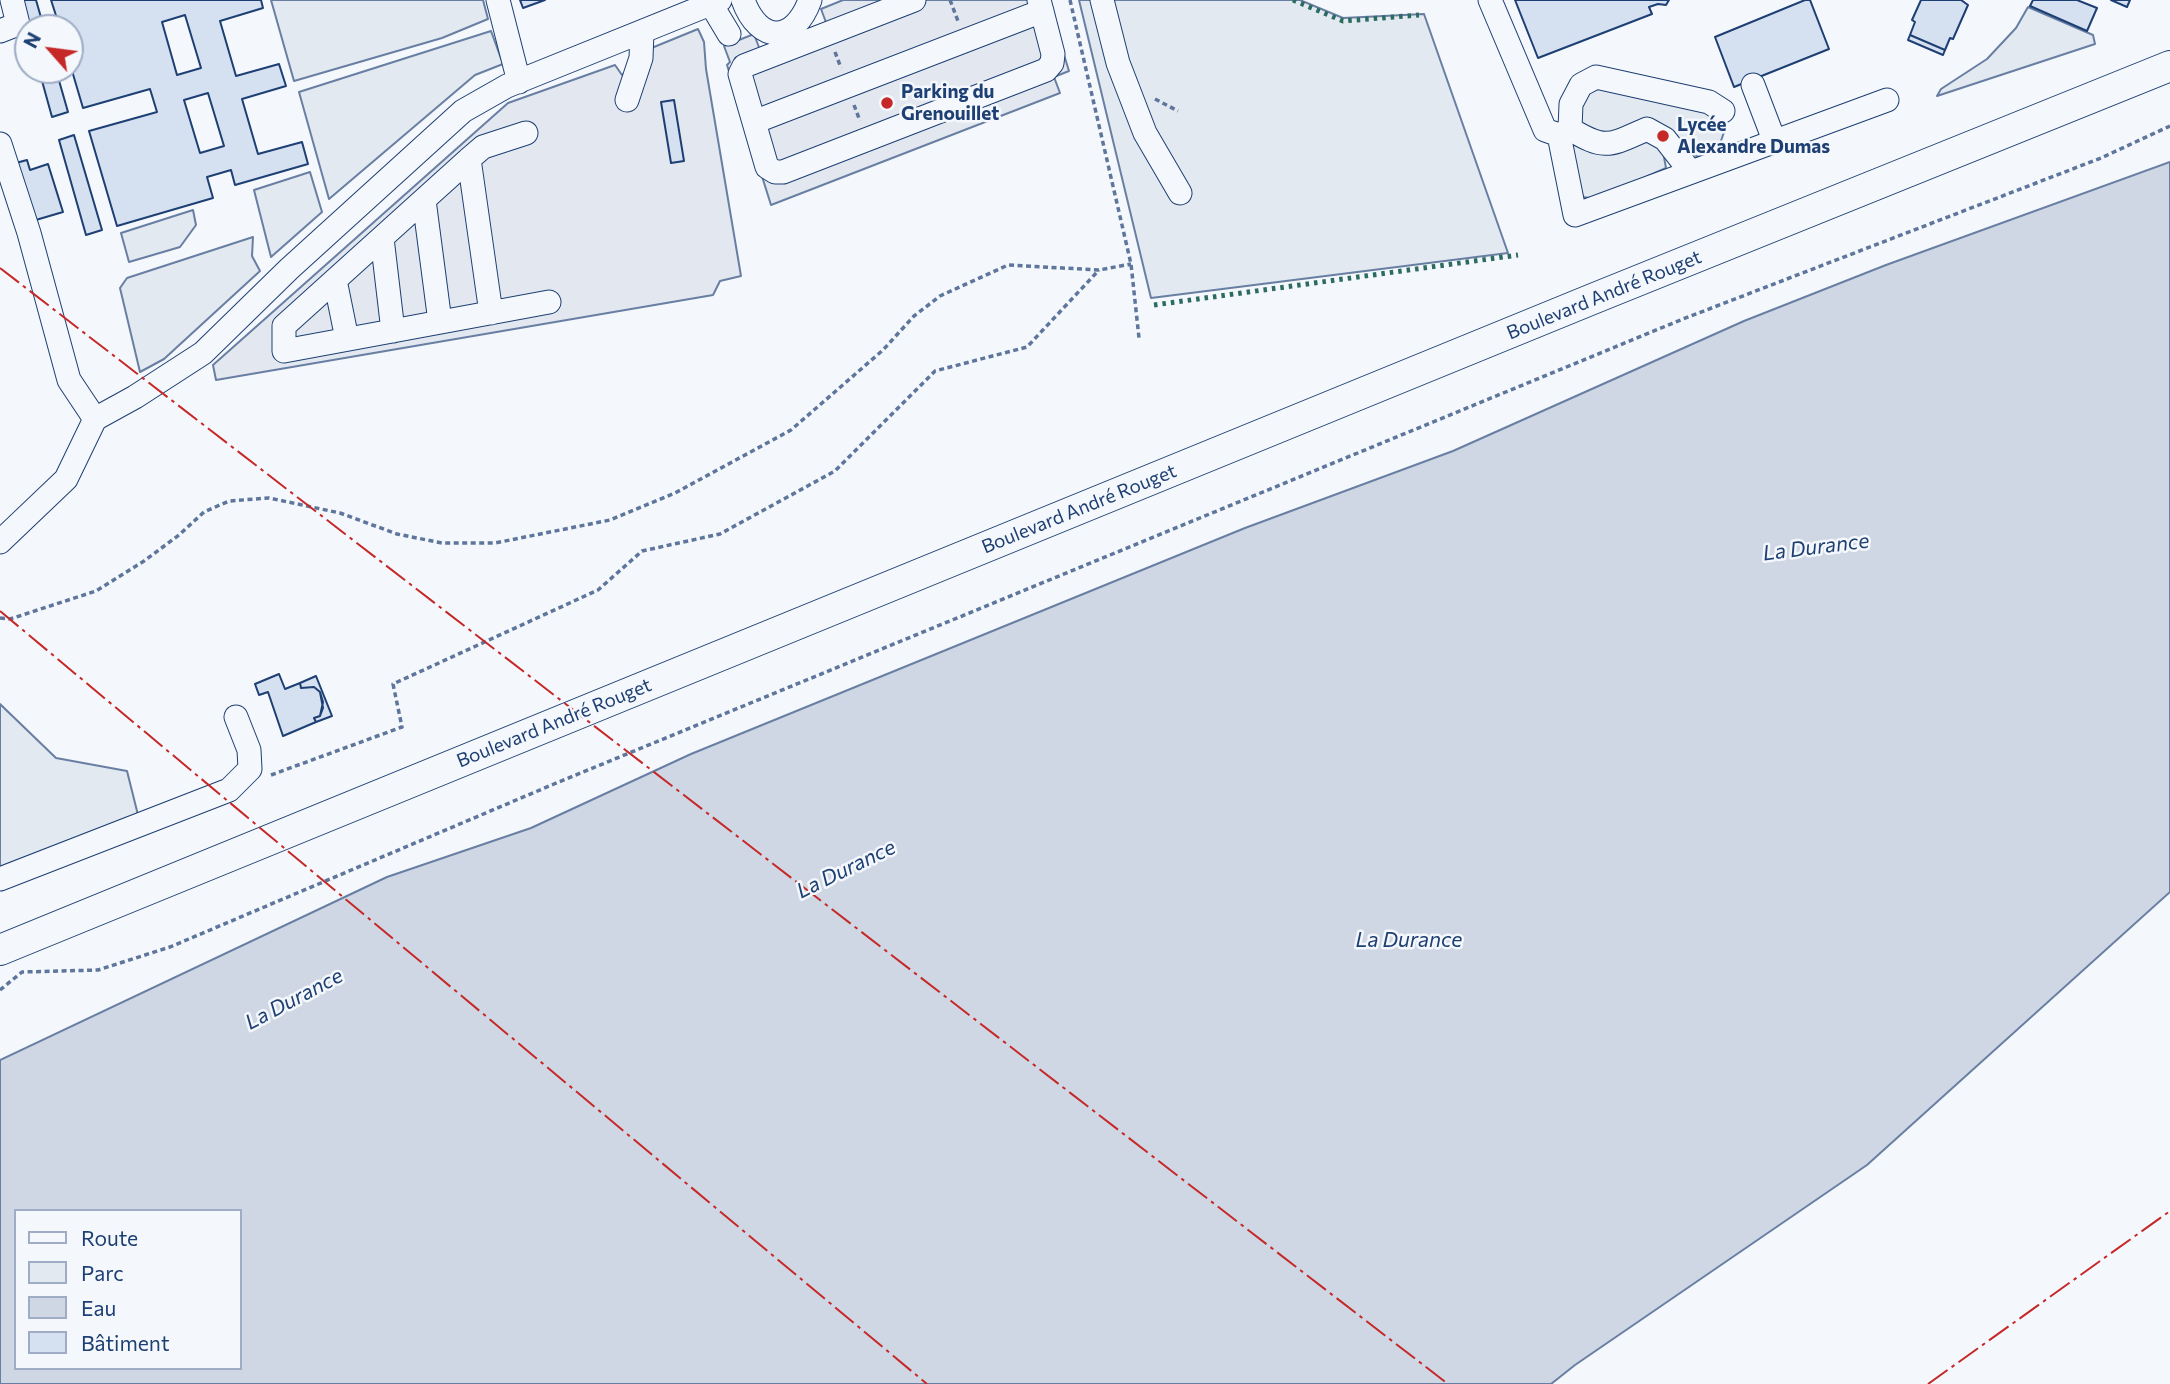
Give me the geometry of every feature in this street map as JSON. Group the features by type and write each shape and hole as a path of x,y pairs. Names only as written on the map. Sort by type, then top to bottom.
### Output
{"main road":[{"name":"Boulevard André Rouget","path":"0,950 1595,298 2166,68"}],"street":[{"path":"0,31 18,24 12,0"},
{"path":"498,0 519,82"},
{"path":"743,0 749,17 756,25 780,42"},
{"path":"780,42 798,23 810,0"},
{"path":"754,122 1040,6 1053,54 1052,63 1046,70 985,95 783,172 775,172 768,167 754,122 740,74 741,69 780,42 914,0"},
{"path":"1102,0 1118,63 1145,133 1180,193"},
{"path":"1490,0 1545,130 1565,132 1594,144 1610,145 1647,130 1665,139 1690,171"},
{"path":"0,541 66,479 95,419 135,397 202,353 463,111 507,86 716,2 729,34"},
{"path":"627,100 641,58 642,32"},
{"path":"1723,111 1709,102 1596,77 1581,85 1571,104 1565,132 1575,215 1887,100"},
{"path":"1753,85 1774,140"},
{"path":"526,133 483,147 469,159 284,326 284,351 549,302"},
{"path":"0,144 29,233 69,380 95,419"},
{"path":"469,159 491,313"},
{"path":"424,200 440,322"},
{"path":"382,238 393,331"},
{"path":"335,280 346,339"},
{"path":"0,880 229,790 250,769 248,750 236,717"}],"path":[{"path":"1070,0 1131,264 1139,338"},
{"path":"0,990 22,972 98,971 170,947 554,784 1670,325 2101,158 2170,126"},
{"path":"0,618 10,619 96,591 144,561 204,512 229,501 269,498 340,513 397,534 442,543 495,542 610,520 675,493 791,430 883,350 914,316 940,296 1008,265 1099,270 1131,264"},
{"path":"266,777 402,727 393,684 598,590 642,551 720,534 835,471 935,371 1027,347 1099,270"}],"green space":[{"path":"271,0 483,0 488,19 442,38 294,81"},
{"path":"1079,0 1300,0 1343,18 1424,14 1508,253 1151,298"},
{"path":"2028,7 2093,35 2095,44 1937,96 1941,89 1987,59 2016,28"},
{"path":"491,31 503,64 475,75 329,199 299,92"},
{"path":"1607,88 1705,111 1717,120 1724,132 1718,150 1698,157 1667,130 1651,122 1635,123 1607,137 1583,126 1579,117 1584,95"},
{"path":"1649,135 1662,146 1666,168 1596,199 1583,197 1564,141"},
{"path":"310,172 322,212 271,257 254,190"},
{"path":"193,210 196,225 180,247 129,262 121,233"},
{"path":"253,237 252,256 260,271 164,359 140,372 120,288 127,278"},
{"path":"0,704 56,758 127,771 138,815 0,871"}],"shaded area":[{"name":"Parking du Grenouillet","path":"843,0 1047,0 1069,71 1054,77 1060,93 771,205 727,65 730,62 724,46 754,34 760,50 827,25 821,9"},
{"path":"698,29 704,42 706,69 741,276 720,281 713,295 216,380 213,365 508,103 615,65 622,75 654,47"}],"water":[{"name":"La Durance","path":"2170,162 2170,892 1867,1165 1551,1384 0,1384 0,1060 387,877 531,828 691,754 1245,528 1453,451 1744,321 1886,265"}],"building":[{"path":"18,0 36,0 40,14 22,14"},
{"path":"51,0 261,0 263,8 220,21 236,76 279,64 286,86 242,99 258,154 302,142 308,164 235,185 231,170 207,177 213,198 117,226 89,131 157,112 150,89 83,108 76,84 84,84 84,14 56,14","holes":["185,15 201,68 177,75 162,22","208,93 224,146 200,153 184,100"]},
{"path":"520,0 545,0 523,8"},
{"path":"1515,0 1669,0 1666,5 1649,7 1652,14 1538,58"},
{"path":"1810,0 1829,49 1734,87 1715,37"},
{"path":"1921,0 1961,0 1968,5 1953,39 1950,38 1945,50 1910,35 1915,22 1912,20"},
{"path":"2033,0 2077,0 2097,8 2087,31 2030,6"},
{"path":"2111,0 2130,0 2127,7"},
{"path":"1910,35 1945,50 1943,55 1908,40"},
{"path":"43,84 60,84 68,112 52,117"},
{"path":"674,100 684,161 671,163 661,102"},
{"path":"74,135 102,230 86,235 59,140"},
{"path":"27,160 30,170 48,164 63,212 29,222 12,164"},
{"path":"279,674 285,689 300,683 301,688 314,687 320,692 323,702 320,716 314,718 316,722 283,736 268,692 259,695 255,684"},
{"path":"316,676 332,716 316,722 314,718 320,716 323,708 320,692 314,687 301,688 300,683"}],"hedge":[{"path":"1293,0 1343,21 1419,15"},
{"path":"1154,305 1518,255"}],"power":[{"path":"0,268 1448,1384"},
{"path":"0,611 927,1384"},
{"path":"1928,1384 2170,1211"}],"place":[{"name":"Parking du Grenouillet","path":"887,103"},
{"name":"Lycée Alexandre Dumas","path":"1663,136"}]}
